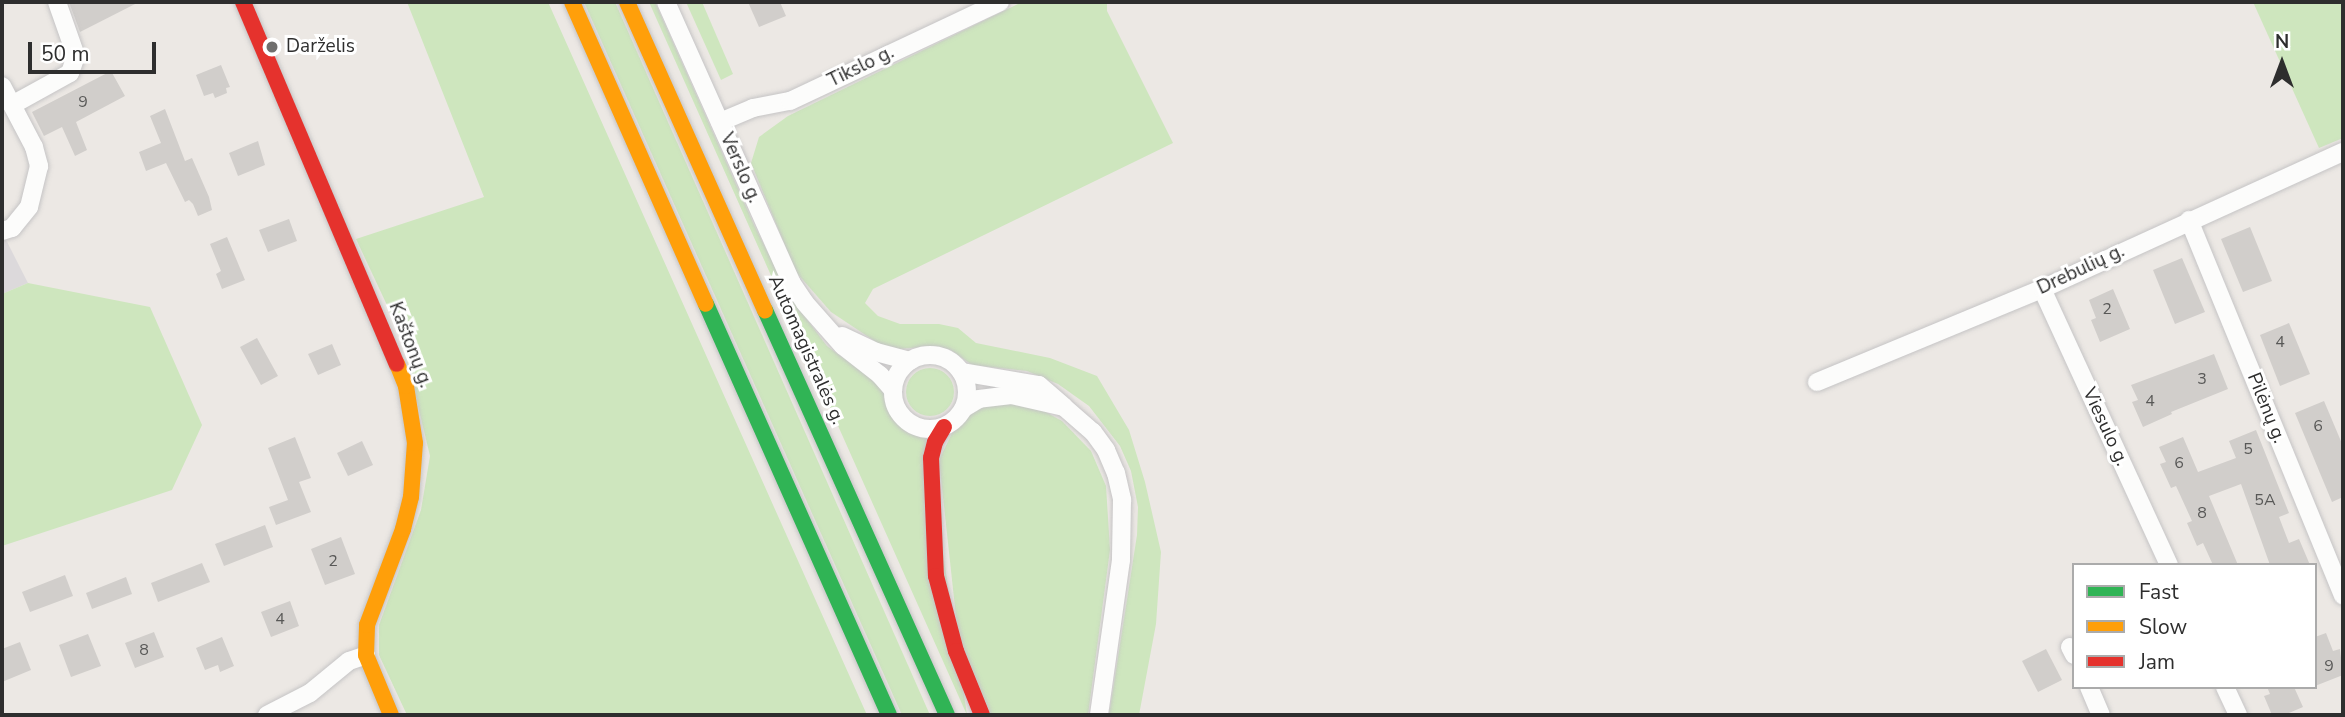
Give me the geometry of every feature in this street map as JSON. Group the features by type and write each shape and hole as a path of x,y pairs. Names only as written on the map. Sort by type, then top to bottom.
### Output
{"main road":[{"name":"Kaštonų g.","path":"243,2 406,386 415,443 411,498 403,528 370,613 366,655 391,715"},
{"name":"Automagistralės g.","path":"627,2 947,715"},
{"path":"572,3 889,715"},
{"path":"944,426 935,442 931,458 936,576 952,639 982,715"}],"street":[{"path":"12,105 70,73 76,56 57,2"},
{"name":"Verslo g.","path":"666,2 791,282 804,303 843,346 880,375 893,390"},
{"name":"Tikslo g.","path":"720,122 752,108 790,101 1000,2"},
{"path":"2,86 34,147 39,166 29,207 12,228 2,231"},
{"name":"Drebulių g.","path":"1817,382 2042,289 2343,152"},
{"name":"Pilėnų g.","path":"2189,220 2343,596"},
{"name":"Viesulo g.","path":"2042,289 2168,563"},
{"name":"Verslo g.","path":"827,327 876,352 910,361"},
{"path":"964,408 967,390 961,372 945,358 934,355 910,361 897,376 893,390 896,408 911,424 933,429 944,426 979,399 1011,395 1064,407"},
{"path":"961,372 1039,385 1093,432 1106,450 1116,473 1122,500 1121,560 1099,715"},
{"path":"267,715 310,693 349,661 366,655"},
{"path":"2089,689 2101,715"},
{"path":"2226,689 2238,715"}],"shaded area":[{"path":"2,232 28,283 2,294"}],"green space":[{"path":"407,2 548,2 867,715 407,715 379,655 379,625 421,510 430,456 401,335 356,239 484,197"},
{"path":"584,2 615,2 930,715 902,715"},
{"path":"649,2 655,2 755,227 792,300 827,346 880,385 896,421 905,431 926,438 967,715"},
{"path":"686,2 702,2 733,74 721,80"},
{"path":"1022,2 1107,2 1107,11 1173,143 873,289 865,303 878,316 900,324 939,324 958,328 976,343 1050,358 1097,376 1129,430 1145,482 1161,552 1156,624 1139,715 1109,715 1137,535 1138,507 1131,471 1120,446 1089,406 1058,384 1027,371 972,365 951,350 934,346 899,349 879,344 831,312 796,272 751,163 759,137 788,116"},
{"path":"2253,2 2343,2 2343,138 2319,148"},
{"path":"28,283 150,307 202,425 172,490 2,546 2,294"},
{"path":"930,368 947,375 954,392 947,409 930,416 913,409 906,392 913,375"},
{"path":"1000,400 1044,411 1062,421 1091,451 1106,486 1110,550 1088,715 991,715 958,635 939,460 956,425 974,410"}],"building":[{"path":"69,2 139,2 80,32"},
{"path":"748,2 780,2 786,16 759,27"},
{"path":"221,65 230,87 226,88 227,93 215,98 213,93 204,96 196,75"},
{"path":"111,71 125,96 76,122 87,150 75,156 62,127 44,136 32,112"},
{"path":"165,109 185,161 192,158 209,197 212,210 198,216 193,204 189,200 185,202 166,163 146,171 139,152 161,143 150,116"},
{"path":"258,141 265,165 238,176 229,153"},
{"path":"289,219 297,241 268,252 259,230"},
{"path":"2250,227 2272,281 2243,292 2221,239"},
{"path":"227,237 245,280 222,289 216,274 221,271 210,244"},
{"path":"2182,258 2205,312 2175,324 2153,270"},
{"path":"2113,289 2130,329 2100,342 2091,320 2096,318 2089,300"},
{"path":"2289,323 2310,374 2280,386 2260,335"},
{"path":"257,338 278,376 261,385 240,347"},
{"path":"332,344 341,365 318,375 308,354"},
{"path":"2214,354 2228,389 2171,412 2172,414 2143,427 2132,402 2138,400 2131,385"},
{"path":"2324,401 2343,446 2343,497 2332,502 2295,413"},
{"path":"2256,430 2289,513 2279,517 2289,543 2299,539 2309,563 2269,563 2241,484 2209,496 2237,563 2212,563 2203,543 2197,546 2187,523 2192,521 2176,486 2171,488 2160,464 2166,462 2159,447 2183,437 2198,472 2236,458 2229,441"},
{"path":"295,437 311,478 299,482 311,512 276,525 269,507 288,500 268,448"},
{"path":"362,441 373,465 348,476 337,453"},
{"path":"265,525 273,547 224,566 215,544"},
{"path":"341,537 355,574 325,585 311,549"},
{"path":"202,563 210,582 158,602 151,583"},
{"path":"65,575 73,596 30,612 22,592"},
{"path":"126,577 132,594 92,609 86,593"},
{"path":"290,601 299,626 271,637 261,612"},
{"path":"154,632 164,657 135,668 125,643"},
{"path":"2326,633 2333,651 2340,649 2343,675 2317,685 2317,636"},
{"path":"88,634 101,666 71,677 59,645"},
{"path":"222,637 234,666 220,672 218,665 205,670 196,648"},
{"path":"20,642 31,670 2,682 2,649"},
{"path":"2046,649 2062,680 2038,692 2022,661"},
{"path":"2268,689 2295,689 2303,707 2284,715 2272,715 2264,696 2270,694"}],"traffic: fast":[{"path":"706,304 889,715"},
{"path":"765,310 947,715"}],"traffic: slow":[{"path":"572,2 706,304"},
{"path":"627,2 765,310"},
{"path":"391,715 366,655 367,625 403,529 411,497 415,443 406,386 397,364"}],"traffic: jam":[{"path":"243,2 397,364"},
{"path":"944,427 935,442 931,458 936,576 956,651 982,715"}],"place":[{"name":"Darželis","path":"272,47"}]}
